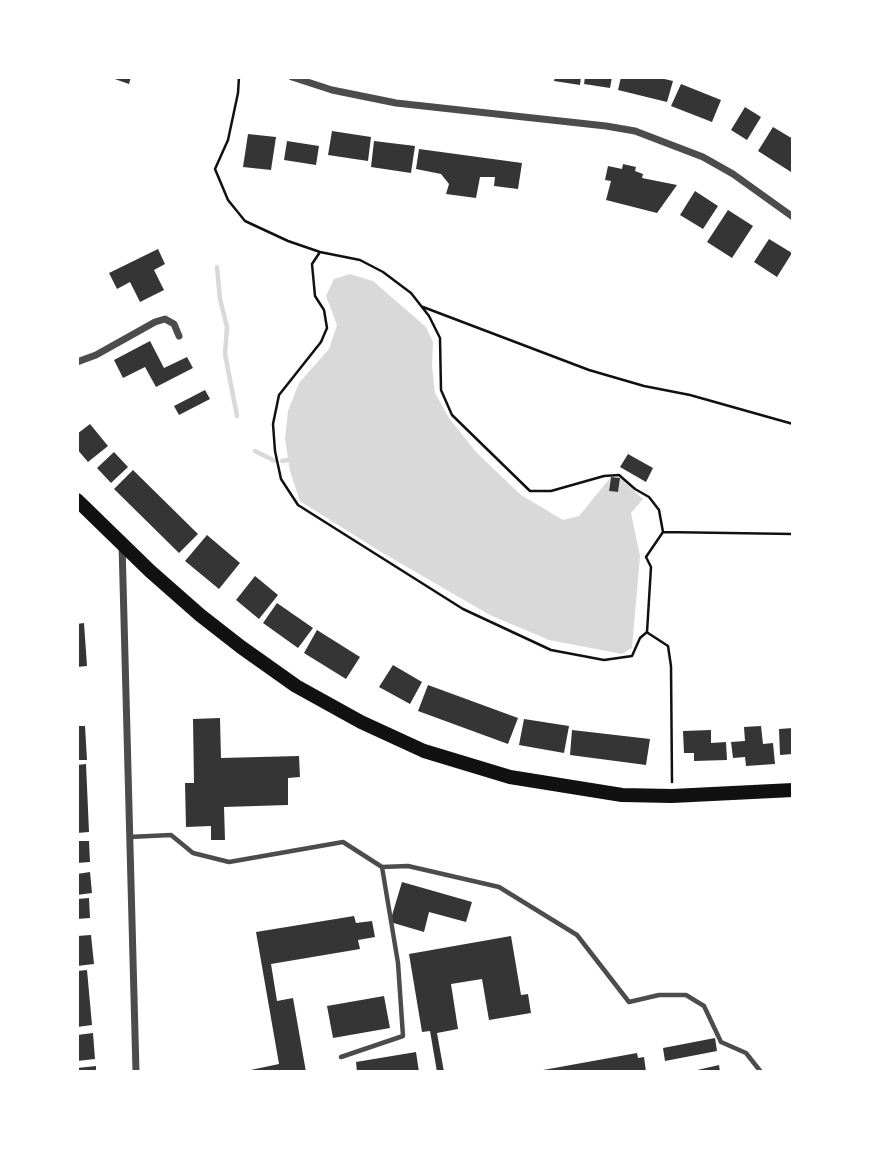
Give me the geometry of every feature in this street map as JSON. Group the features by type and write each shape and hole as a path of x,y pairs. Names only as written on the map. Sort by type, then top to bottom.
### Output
{"main road":[{"path":"77,500 200,615 296,686 361,722 424,751 510,777 622,795 672,796 793,790"}],"street":[{"path":"292,77 332,90 396,103 635,131 703,157 733,174 793,217"},
{"path":"77,362 165,319 174,324 179,337"},
{"path":"122,542 120,561 136,1072"}],"lane":[{"path":"129,837 170,835 193,853 229,862 343,842 382,867 408,866 499,887 577,935 629,1002 659,995 686,995 704,1006 721,1042 746,1053 761,1072"},
{"path":"341,1057 403,1036 398,962 382,867"}],"path":[{"path":"239,77 228,141 215,169 228,200 245,221 320,252 360,260 383,272 411,293 440,338 441,390 452,415 530,491 551,491 604,476 619,475 649,497 659,510 663,532 646,557 652,567 647,632 640,638 632,656 604,660 551,650 463,609 298,505 281,479 273,424 279,395 320,342 327,328 324,310 315,296 313,264 320,252"},
{"path":"422,307 589,370 793,424"},
{"path":"663,532 793,534"},
{"path":"647,632 668,646 671,666 672,796"}],"shaded area":[{"path":"350,274 373,281 426,327 433,342 435,393 449,418 476,452 521,495 563,520 579,516 610,478 609,491 618,492 620,478 643,499 631,513 640,556 632,648 622,654 549,640 490,615 300,501 290,471 285,439 288,411 299,383 329,349 337,325 326,296 334,279"}],"building":[{"path":"109,77 131,77 129,84"},
{"path":"555,77 581,77 580,85 554,81"},
{"path":"585,77 612,77 610,88 584,84"},
{"path":"621,77 656,77 673,81 667,102 618,90"},
{"path":"681,84 721,100 712,122 671,106"},
{"path":"745,107 761,117 747,140 731,130"},
{"path":"773,127 793,139 791,172 758,151"},
{"path":"332,131 371,137 368,161 328,155"},
{"path":"248,134 276,137 271,170 243,167"},
{"path":"287,141 319,146 316,165 284,160"},
{"path":"374,141 415,146 411,173 371,167"},
{"path":"419,149 522,163 518,189 494,186 495,177 480,177 476,198 446,194 449,184 441,174 416,169"},
{"path":"623,164 636,167 635,171 643,174 642,178 677,185 657,213 606,200 611,181 605,180 608,166 622,169"},
{"path":"695,191 718,206 703,229 680,215"},
{"path":"728,210 753,226 732,258 707,242"},
{"path":"769,239 792,253 777,277 754,262"},
{"path":"158,249 165,264 154,270 164,290 140,302 130,282 117,289 109,273"},
{"path":"150,341 164,368 187,357 193,368 156,387 145,367 123,378 114,360"},
{"path":"205,390 210,399 179,415 174,406"},
{"path":"90,424 108,446 88,462 77,449 77,434"},
{"path":"114,452 128,467 111,483 97,468"},
{"path":"628,454 653,468 646,482 620,467"},
{"path":"133,470 198,534 179,553 114,489"},
{"path":"611,477 620,478 618,492 609,491"},
{"path":"207,535 240,563 219,589 185,561"},
{"path":"255,576 278,595 259,619 236,600"},
{"path":"277,603 313,628 298,648 263,623"},
{"path":"84,623 87,666 77,667 77,624"},
{"path":"317,630 360,657 346,679 304,653"},
{"path":"393,665 422,682 410,704 379,687"},
{"path":"428,685 518,718 508,744 418,711"},
{"path":"220,718 221,758 299,756 300,777 288,778 288,805 224,807 225,840 211,840 211,826 186,827 185,783 194,783 193,719"},
{"path":"524,719 569,726 564,753 519,745"},
{"path":"77,726 85,726 87,760 77,760"},
{"path":"761,726 763,744 773,743 775,764 746,766 745,757 733,758 731,742 745,741 744,727"},
{"path":"793,728 793,754 780,755 779,729"},
{"path":"572,730 650,739 646,765 570,755"},
{"path":"711,730 711,743 726,742 727,760 694,761 694,753 684,753 683,731"},
{"path":"86,764 89,832 77,833 77,765"},
{"path":"77,841 89,841 90,862 77,863"},
{"path":"90,872 92,893 77,895 77,874"},
{"path":"402,882 472,902 466,922 429,912 424,932 390,922"},
{"path":"89,898 90,918 77,919 77,899"},
{"path":"354,916 356,923 372,921 375,937 358,940 360,949 271,964 277,1001 293,998 306,1072 241,1072 279,1064 256,932"},
{"path":"91,935 94,964 77,966 77,936"},
{"path":"511,936 521,995 528,994 531,1013 489,1020 482,979 451,984 458,1029 437,1033 444,1072 437,1072 430,1031 422,1032 409,954"},
{"path":"87,970 92,1025 77,1027 77,971"},
{"path":"384,996 390,1028 333,1038 327,1006"},
{"path":"93,1033 95,1059 77,1061 77,1035"},
{"path":"715,1038 717,1051 665,1061 663,1048"},
{"path":"416,1052 419,1072 357,1072 356,1062"},
{"path":"637,1053 638,1058 644,1057 646,1072 532,1072"},
{"path":"719,1065 720,1072 693,1072 693,1071"},
{"path":"96,1066 96,1072 77,1072 77,1068"}],"waterway":[{"path":"217,267 220,299 227,327 225,354 237,416"},
{"path":"255,451 275,461"},
{"path":"282,461 288,460"}]}
